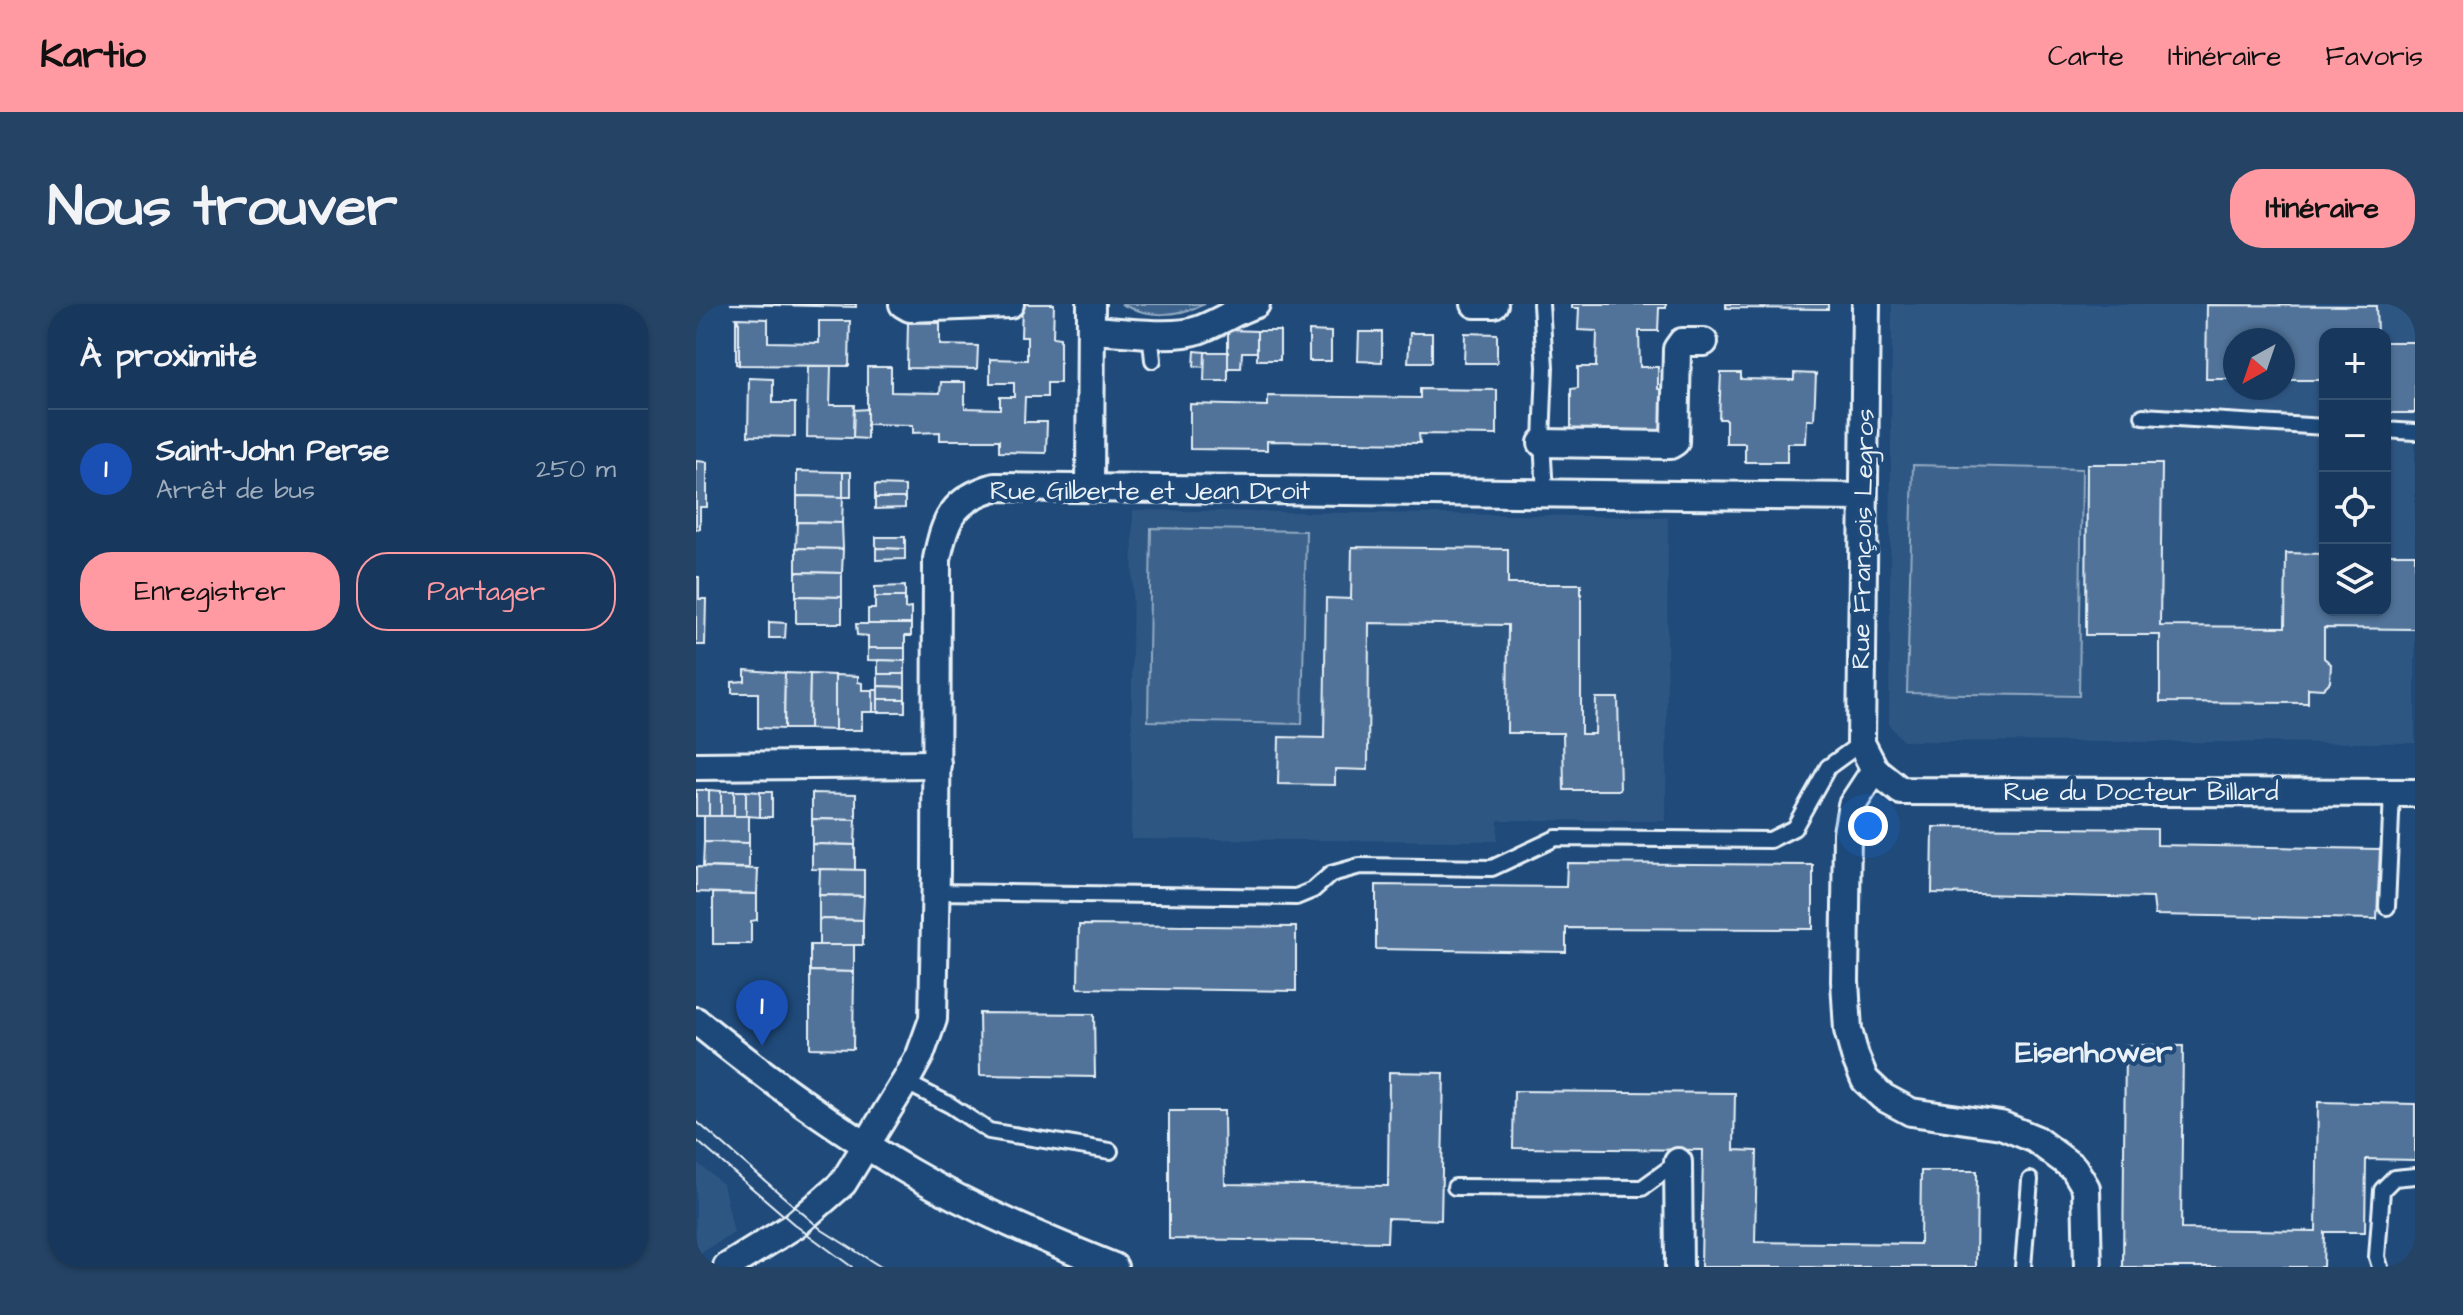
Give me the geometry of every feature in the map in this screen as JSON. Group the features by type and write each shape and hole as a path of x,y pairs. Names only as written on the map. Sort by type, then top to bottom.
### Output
{"street":[{"path":"903,304 910,308 1010,304"},
{"path":"1090,488 1091,317 1150,332 1197,330 1237,309 1256,304"},
{"path":"1475,304 1494,304"},
{"name":"Rue François Legros","path":"1866,304 1861,743 1875,770"},
{"path":"1542,443 1670,445 1675,442 1677,349 1682,342 1704,342"},
{"name":"Rue Gilberte et Jean Droit","path":"727,1267 806,1216 843,1183 920,1055 933,1019 937,559 944,528 959,504 975,493 995,487 1863,497"},
{"path":"696,766 937,764"},
{"path":"1875,770 1852,805 1847,833 1845,981 1848,1030 1865,1080 1883,1097 1911,1112 2001,1125 2035,1139 2074,1168 2086,1188 2088,1267"},
{"name":"Rue du Docteur Billard","path":"1875,770 1901,791 2404,793"},
{"path":"696,1021 807,1107 930,1183 1029,1232 1114,1267"},
{"path":"1678,1162 1679,1267"}],"lane":[{"path":"1541,304 1545,367 1542,443 1545,493"},
{"path":"1150,332 1153,360"},
{"path":"2143,416 2319,427"},
{"path":"2391,430 2415,432"},
{"path":"936,892 1296,897 1313,890 1331,874 1360,866 1492,868 1556,838 1770,840 1794,828 1828,767 1861,743"},
{"path":"2387,907 2404,793"},
{"path":"905,1082 950,1105 989,1131 1110,1151"},
{"path":"1455,1187 1642,1188 1678,1162"},
{"path":"2380,1267 2377,1257 2382,1190 2394,1178 2415,1176"},
{"path":"2023,1267 2030,1180"}],"shaded area":[{"path":"1121,304 1205,304 1173,313 1152,314"},
{"path":"1892,304 2415,304 2415,743 1903,741 1889,725"},
{"path":"1913,465 2082,469 2079,696 1907,693"},
{"path":"1133,510 1668,517 1666,821 1498,820 1497,841 1131,839"},
{"path":"1151,528 1306,531 1302,724 1148,721"},
{"path":"696,1162 723,1184 734,1233 696,1256"}],"building":[{"path":"730,304 856,304 856,307"},
{"path":"1022,304 1054,304 1053,337 1060,338 1060,383 1047,383 1047,397 1025,397 1024,422 1047,422 1046,453 999,452 999,440 940,440 940,432 913,433 913,425 867,424 867,367 891,367 891,392 940,393 941,382 965,382 965,408 1000,409 1000,397 1014,397 1014,383 990,383 990,359 1027,360 1027,337 1021,337"},
{"path":"1572,304 1666,304 1666,308 1659,308 1658,331 1639,331 1640,367 1658,367 1658,389 1665,390 1664,436 1642,435 1642,430 1593,430 1592,435 1571,435 1571,389 1578,388 1578,367 1596,367 1597,331 1578,330 1579,308 1572,308"},
{"path":"1726,304 1828,304 1828,309 1726,308"},
{"path":"2207,305 2376,306 2377,328 2319,328 2319,380 2295,380 2295,328 2223,328 2223,379 2206,379"},
{"path":"736,318 768,319 768,342 819,343 819,321 850,321 849,366 739,365 739,322"},
{"path":"736,321 739,322 739,365 736,364"},
{"path":"908,322 940,323 940,345 978,346 977,369 907,368"},
{"path":"1228,330 1257,331 1257,352 1242,352 1241,368 1228,368"},
{"path":"1257,331 1280,331 1280,360 1257,360"},
{"path":"1309,331 1331,332 1331,361 1309,361"},
{"path":"1359,332 1382,332 1382,362 1358,361"},
{"path":"1410,333 1432,333 1432,362 1408,362"},
{"path":"1465,333 1497,334 1497,363 1464,363"},
{"path":"2391,342 2415,342 2415,413 2391,413"},
{"path":"1195,351 1205,352 1205,367 1194,366"},
{"path":"1205,352 1228,352 1228,381 1204,381"},
{"path":"808,366 831,366 830,405 854,405 853,438 807,437"},
{"path":"1721,373 1741,373 1741,379 1794,380 1794,373 1816,374 1814,420 1807,420 1806,443 1787,443 1787,462 1745,462 1745,443 1726,443 1726,419 1719,419"},
{"path":"749,378 773,379 773,403 795,403 795,437 748,436"},
{"path":"1420,389 1497,390 1497,435 1419,434 1420,443 1267,441 1267,450 1190,449 1190,404 1268,406 1268,396 1420,398"},
{"path":"867,409 867,439 853,438 854,410"},
{"path":"696,461 707,462 707,507 700,507 700,529 696,529"},
{"path":"2087,464 2162,464 2160,626 2285,627 2286,553 2319,554 2319,616 2391,616 2391,554 2415,554 2415,629 2324,628 2324,658 2331,664 2330,682 2323,689 2308,688 2308,703 2160,702 2160,635 2086,635"},
{"path":"797,471 843,472 843,497 797,496"},
{"path":"843,472 851,472 851,497 843,497"},
{"path":"875,485 905,486 905,498 875,498"},
{"path":"797,496 843,497 842,523 797,522"},
{"path":"875,498 905,498 905,508 875,509"},
{"path":"797,522 842,523 843,549 796,548"},
{"path":"876,537 905,537 905,549 876,548"},
{"path":"1352,547 1508,549 1508,584 1581,584 1581,734 1595,734 1596,698 1618,698 1620,790 1564,790 1563,733 1507,733 1508,625 1369,623 1368,770 1335,769 1335,785 1278,784 1279,737 1324,738 1326,598 1351,599"},
{"path":"796,548 843,549 842,573 796,572"},
{"path":"876,548 905,549 905,559 876,560"},
{"path":"796,572 842,573 842,597 796,596"},
{"path":"696,577 699,577 699,599 706,599 705,645 696,645"},
{"path":"905,586 905,597 875,597 875,587"},
{"path":"796,596 842,597 842,623 796,623"},
{"path":"875,597 905,597 905,609 911,608 911,624 868,624 868,609 875,609"},
{"path":"769,622 786,623 785,638 769,638"},
{"path":"856,624 911,624 911,636 905,636 905,648 868,648 868,636 857,635"},
{"path":"868,648 905,648 905,661 868,660"},
{"path":"878,660 905,661 905,674 878,674"},
{"path":"745,670 785,673 784,729 758,728 758,693 732,693 732,682 745,681"},
{"path":"785,673 810,674 809,729 784,729"},
{"path":"810,674 835,675 835,730 809,729"},
{"path":"878,674 905,674 905,687 878,686"},
{"path":"835,675 858,676 862,690 873,690 873,712 862,712 862,730 835,730"},
{"path":"878,686 905,687 905,699 878,699"},
{"path":"873,690 878,690 878,712 873,712"},
{"path":"878,699 905,699 905,712 878,712"},
{"path":"696,790 709,790 709,816 696,816"},
{"path":"709,790 721,791 721,816 709,816"},
{"path":"721,791 734,791 734,816 721,816"},
{"path":"734,791 746,791 746,816 734,816"},
{"path":"746,791 760,792 760,817 746,816"},
{"path":"760,792 772,792 772,817 760,817"},
{"path":"812,793 856,794 856,820 812,819"},
{"path":"704,816 749,816 749,843 704,842"},
{"path":"812,819 856,820 855,845 812,844"},
{"path":"1933,827 2157,829 2157,845 2380,849 2377,919 2155,915 2153,898 1932,893"},
{"path":"704,842 749,843 749,868 703,867"},
{"path":"812,844 855,845 855,870 812,869"},
{"path":"1567,863 1813,865 1813,929 1566,928 1566,952 1376,949 1376,885 1566,887"},
{"path":"696,867 758,869 757,894 696,892"},
{"path":"820,869 864,870 864,896 819,895"},
{"path":"713,893 757,894 757,920 751,921 751,944 713,944"},
{"path":"819,895 864,896 863,920 819,919"},
{"path":"819,919 863,920 863,945 819,945"},
{"path":"1079,925 1296,927 1296,991 1078,988"},
{"path":"810,945 854,945 854,972 810,971"},
{"path":"810,971 854,972 853,1049 810,1048"},
{"path":"979,1013 1094,1014 1095,1077 980,1075"},
{"path":"2125,1045 2183,1046 2181,1229 2316,1231 2318,1102 2415,1104 2415,1160 2366,1159 2365,1232 2324,1232 2323,1267 2123,1267"},
{"path":"1389,1072 1444,1073 1441,1220 1388,1218 1387,1242 1169,1239 1169,1111 1224,1111 1225,1184 1388,1186"},
{"path":"1514,1091 1735,1093 1734,1150 1757,1151 1755,1242 1920,1244 1921,1171 1977,1171 1976,1267 1701,1267 1703,1150 1513,1148"}],"tram line":[{"path":"696,1121 822,1230 881,1267"},
{"path":"696,1140 795,1225 852,1267"}],"place":[{"name":"Saint-John Perse","path":"762,1046"}],"district":[{"name":"Eisenhower","path":"2094,1053"}]}
